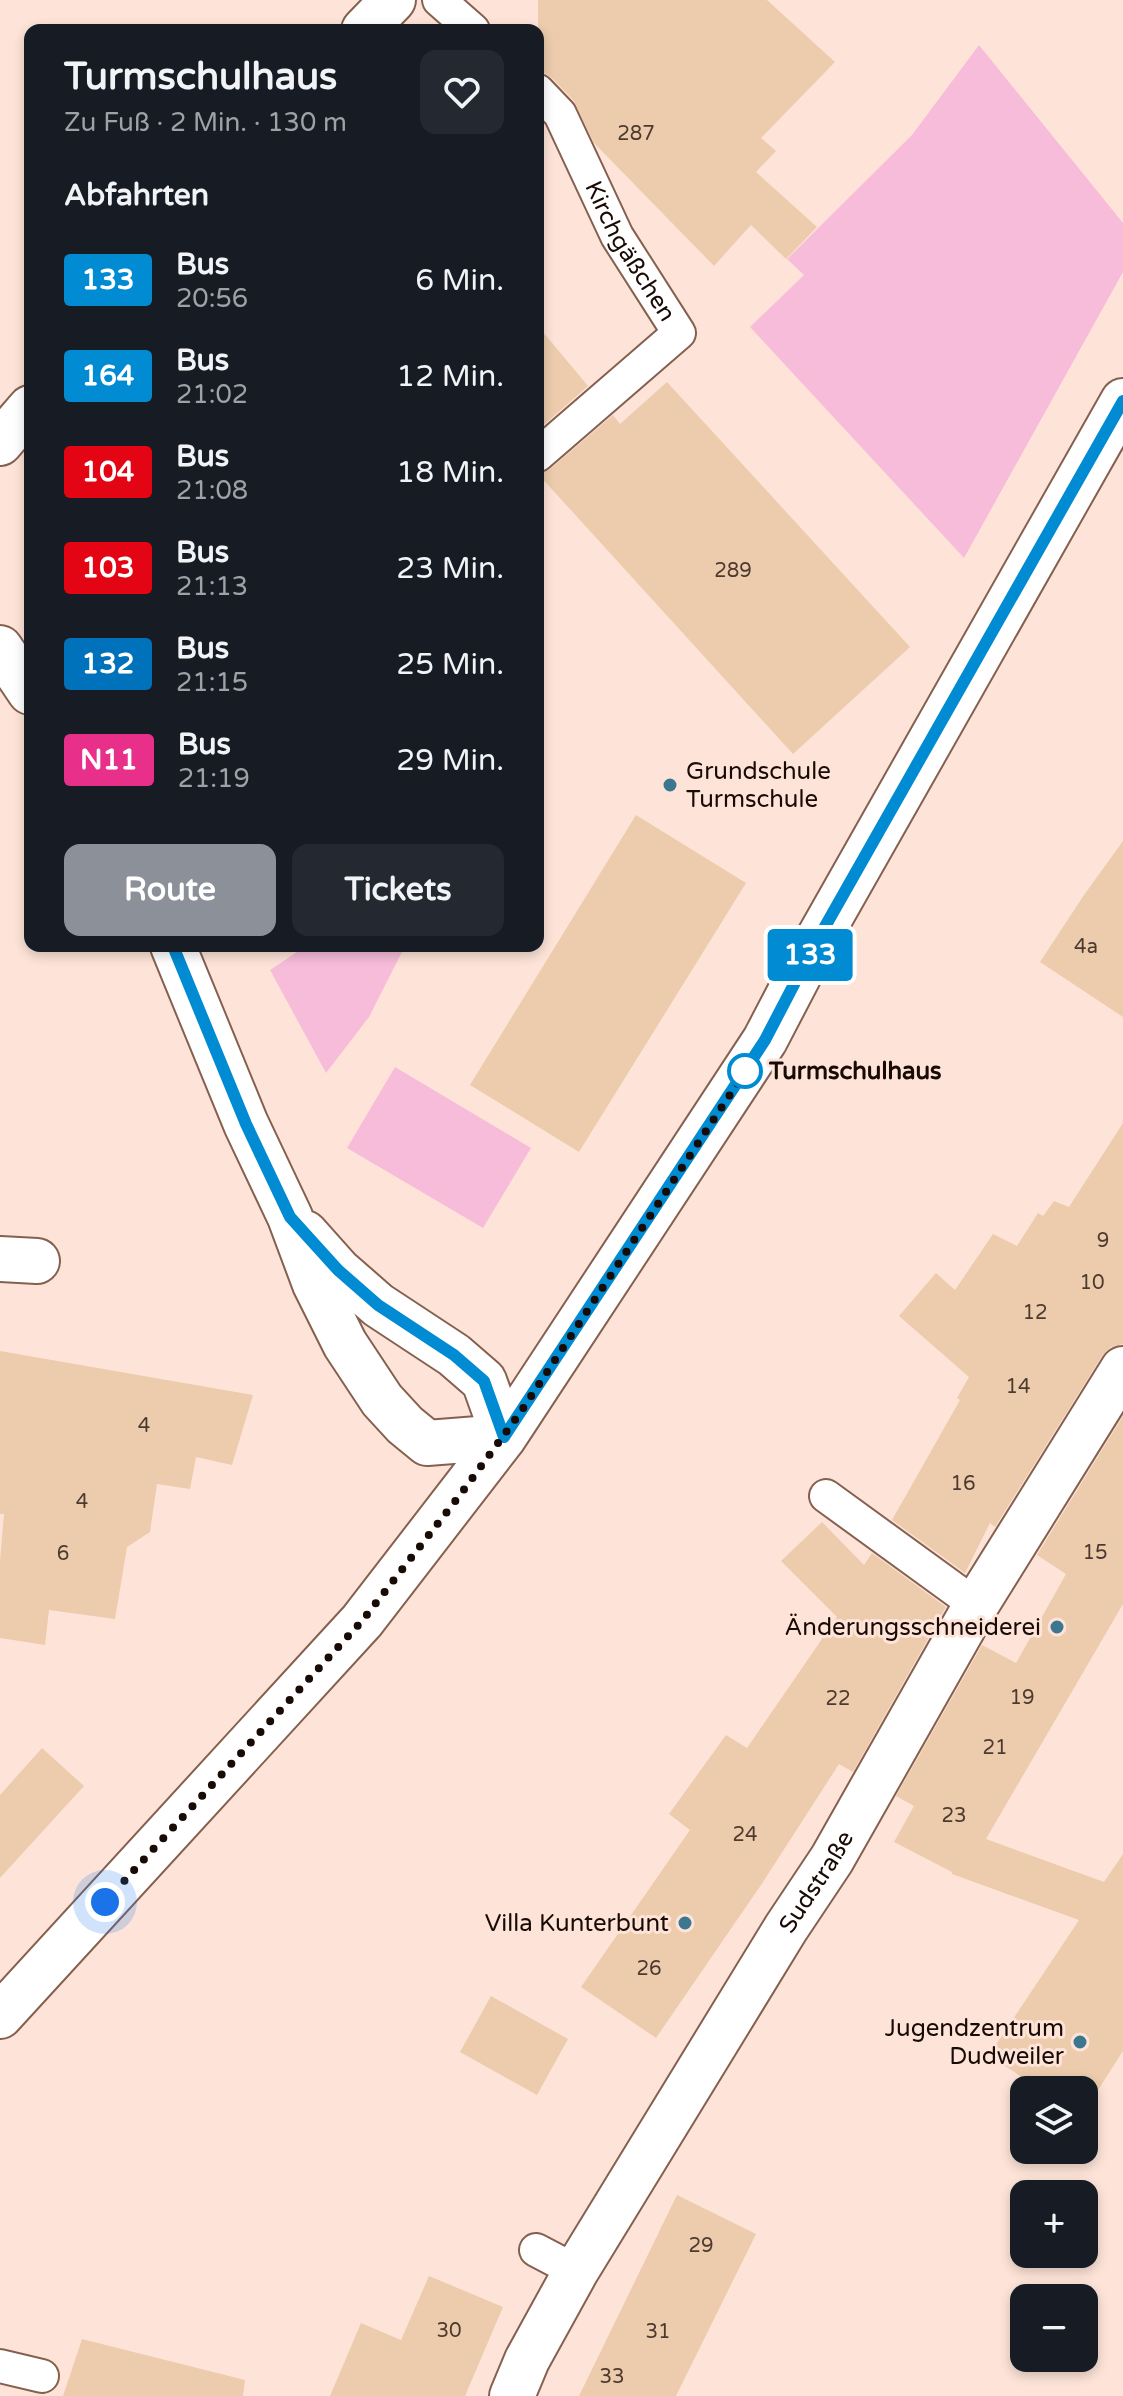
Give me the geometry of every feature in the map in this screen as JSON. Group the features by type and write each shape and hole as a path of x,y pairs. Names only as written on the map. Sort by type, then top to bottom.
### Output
{"main road":[{"path":"370,24 393,0"},
{"path":"0,2016 362,1621 504,1437 765,1040 814,946 1123,401"},
{"path":"0,443 24,415"},
{"path":"0,648 24,683"},
{"path":"180,952 246,1124 290,1217 315,1284 345,1344 382,1400 427,1443 504,1437"},
{"path":"290,1217 338,1270 378,1305 454,1355 484,1381 504,1437"},
{"name":"Sudstraße","path":"512,2396 527,2360 576,2271 777,1941 832,1859 976,1605 1123,1369"}],"lane":[{"path":"439,0 466,24"},
{"name":"Kirchgäßchen","path":"544,97 560,114 617,236 679,333 544,450"},
{"path":"826,1496 976,1605"},
{"path":"536,2250 576,2271"},
{"path":"0,2366 42,2376"}],"shaded area":[{"path":"979,45 1123,223 1123,272 964,558 750,327 804,275 787,259 912,135"},
{"path":"297,952 402,952 369,1017 326,1073 270,970"},
{"path":"395,1067 531,1148 483,1228 347,1148"}],"building":[{"path":"538,0 767,0 835,62 761,138 776,151 756,172 817,227 786,259 751,225 714,266 594,143 574,101 544,73 544,24 538,24"},
{"path":"544,333 588,386 544,425"},
{"path":"667,382 910,647 793,754 544,481 544,472 613,415 620,424"},
{"path":"636,815 746,883 579,1152 470,1085"},
{"path":"1123,841 1123,1017 1040,962"},
{"path":"1123,1123 1123,1344 1111,1347 1102,1356 995,1527 990,1523 965,1573 892,1520 960,1400 957,1398 969,1377 899,1316 936,1273 955,1290 993,1234 1017,1246 1038,1213 1043,1216 1054,1201 1069,1207"},
{"path":"0,1351 253,1395 232,1465 196,1457 190,1489 157,1484 150,1532 127,1547 115,1619 49,1610 45,1645 0,1638 0,1561 4,1514 0,1514"},
{"path":"1123,1416 1123,1604 986,1839 1104,1882 1123,1854 1123,2051 1098,2090 1098,2076 1020,2076 989,2055 1079,1920 952,1874 894,1842 914,1806 896,1796 982,1645 1016,1663 1066,1574 1037,1555"},
{"path":"822,1522 864,1565 872,1553 946,1607 853,1772 839,1764 656,2038 581,1987 690,1830 669,1814 726,1735 747,1748 837,1617 781,1561"},
{"path":"42,1748 84,1786 0,1878 0,1795"},
{"path":"491,1996 568,2039 537,2095 460,2052"},
{"path":"677,2195 756,2234 676,2396 579,2396"},
{"path":"429,2276 503,2307 465,2396 330,2396 361,2323 401,2340"},
{"path":"82,2339 245,2380 243,2396 63,2396"}],"bus line":[{"name":"133","path":"176,952 246,1124 290,1217 338,1270 378,1305 454,1355 484,1381 504,1437 765,1040 814,946 1123,401"}],"place":[{"name":"Grundschule Turmschule","path":"670,785"},
{"name":"Turmschulhaus","path":"745,1071"},
{"name":"Änderungsschneiderei","path":"1057,1627"},
{"name":"Villa Kunterbunt","path":"685,1923"},
{"name":"Jugendzentrum Dudweiler","path":"1080,2042"}],"route":[{"path":"105,1902 362,1621 460,1495 504,1437 749,1066 745,1071"}]}
